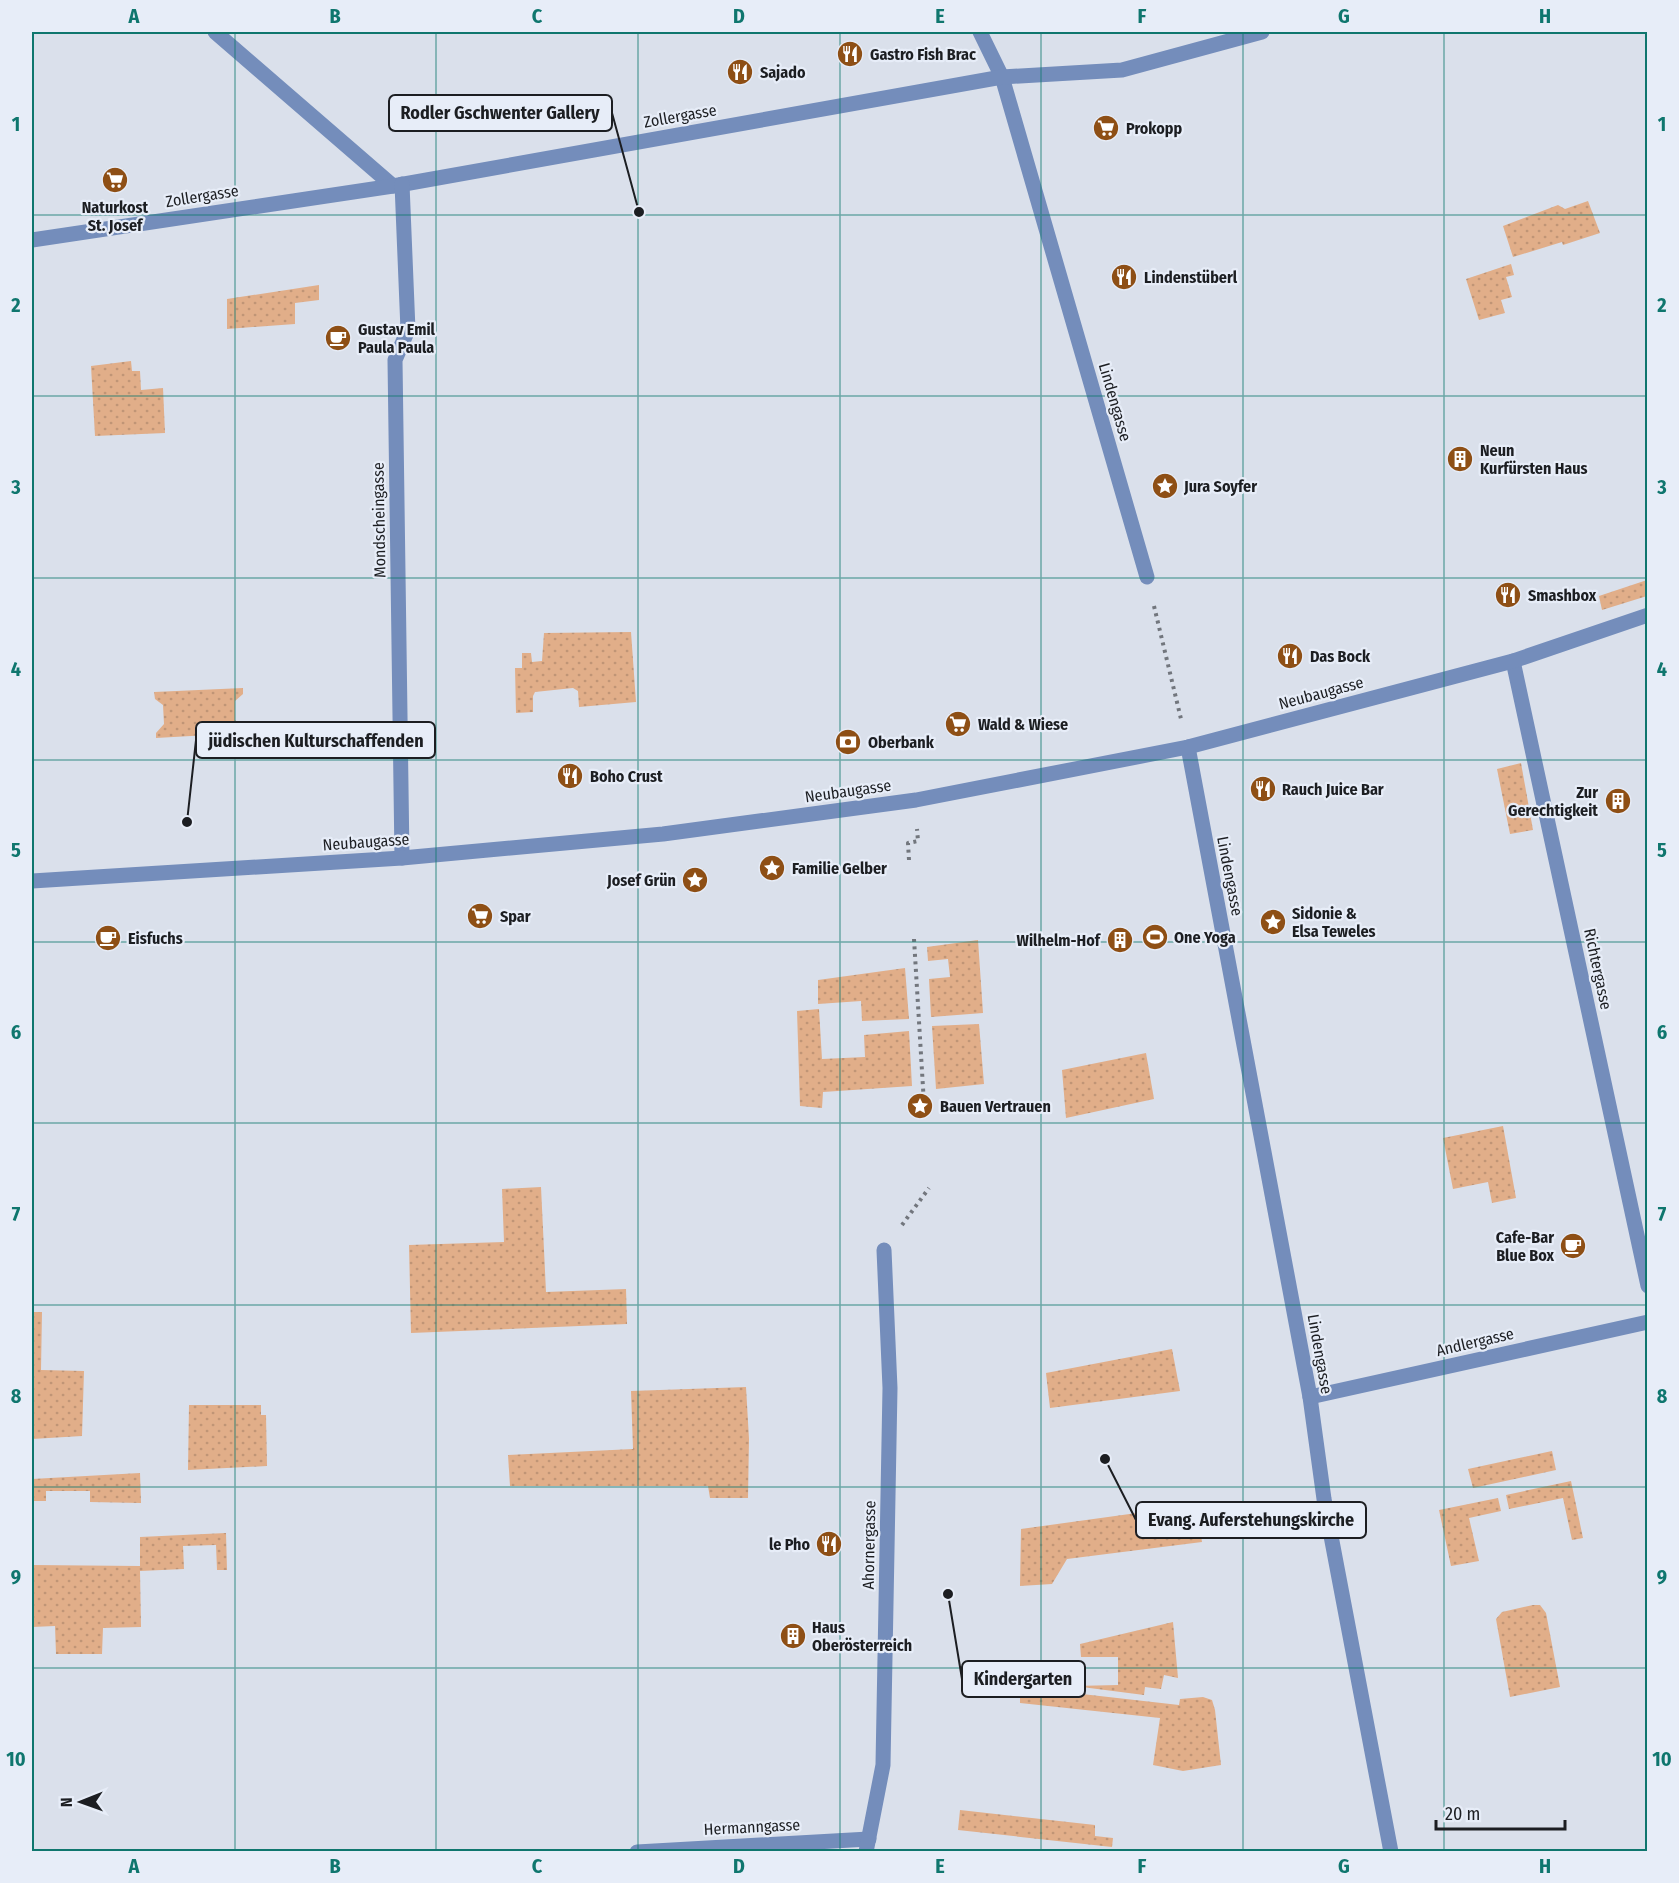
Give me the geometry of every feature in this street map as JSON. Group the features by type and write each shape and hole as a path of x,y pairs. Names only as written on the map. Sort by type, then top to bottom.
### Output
{"street":[{"path":"215,32 398,185"},
{"name":"Lindengasse","path":"980,32 1002,77 1147,577"},
{"name":"Zollergasse","path":"32,240 398,185 1002,77 1122,70 1262,32"},
{"name":"Mondscheingasse","path":"398,185 408,330 394,360 402,858"},
{"name":"Neubaugasse","path":"32,881 402,858 663,834 916,800 1188,747 1513,661 1647,615"},
{"name":"Richtergasse","path":"1513,661 1647,1286"},
{"name":"Lindengasse","path":"1188,747 1310,1397 1324,1499 1391,1851"},
{"name":"Ahornergasse","path":"868,1845 883,1765 890,1388 884,1250"},
{"name":"Andlergasse","path":"1310,1397 1647,1322"},
{"name":"Hermanngasse","path":"637,1851 868,1845"}],"path":[{"path":"1147,577 1188,747"},
{"path":"914,939 924,1104"},
{"path":"884,1250 929,1188"}],"shaded area":[{"path":"1588,201 1600,233 1513,257 1503,226 1558,205 1565,209"},
{"path":"1511,264 1514,275 1506,277 1512,297 1501,300 1505,313 1479,320 1466,279"},
{"path":"319,285 319,300 295,303 295,324 227,329 227,299"},
{"path":"131,361 132,371 140,371 141,390 163,388 165,433 95,436 91,366"},
{"path":"1647,580 1647,596 1602,610 1599,596"},
{"path":"631,632 636,702 579,707 578,691 573,688 535,692 533,712 516,713 515,668 522,668 522,653 531,653 532,662 542,661 544,633"},
{"path":"243,688 243,694 235,701 235,720 243,726 244,733 156,738 156,733 164,724 163,705 155,699 154,692"},
{"path":"1521,763 1533,830 1510,834 1497,769"},
{"path":"978,940 983,1013 931,1017 929,979 950,977 948,959 928,961 927,947"},
{"path":"905,968 909,1019 862,1021 861,1001 818,1004 818,980"},
{"path":"819,1009 822,1059 865,1057 864,1035 909,1031 912,1086 823,1092 822,1108 800,1106 797,1011"},
{"path":"979,1024 984,1084 936,1089 932,1026"},
{"path":"1146,1053 1154,1099 1066,1118 1062,1070"},
{"path":"1503,1126 1516,1198 1492,1203 1488,1182 1453,1189 1443,1138"},
{"path":"541,1187 546,1292 626,1289 627,1324 411,1333 409,1245 504,1242 502,1189"},
{"path":"32,1312 42,1312 41,1370 84,1371 82,1436 32,1439"},
{"path":"1172,1349 1180,1391 1050,1408 1046,1373"},
{"path":"746,1387 749,1439 748,1498 710,1498 708,1486 510,1486 508,1455 633,1449 631,1391"},
{"path":"189,1405 261,1405 261,1415 266,1415 267,1466 188,1470"},
{"path":"1552,1451 1556,1470 1473,1488 1468,1469"},
{"path":"140,1473 141,1503 90,1502 90,1491 46,1491 46,1501 32,1501 32,1479"},
{"path":"1571,1481 1583,1538 1572,1540 1563,1498 1509,1509 1506,1495"},
{"path":"1498,1498 1501,1511 1469,1518 1479,1561 1451,1566 1439,1510"},
{"path":"1202,1504 1207,1523 1199,1525 1202,1542 1067,1559 1052,1584 1020,1586 1021,1529"},
{"path":"226,1533 227,1570 217,1570 216,1545 183,1546 184,1569 140,1571 141,1627 103,1628 102,1654 56,1654 55,1626 32,1627 32,1565 140,1566 140,1537"},
{"path":"1540,1605 1546,1613 1560,1687 1510,1697 1496,1619 1502,1612"},
{"path":"1173,1622 1178,1678 1164,1675 1161,1689 1145,1687 1144,1695 1074,1686 1118,1685 1118,1657 1081,1657 1080,1644"},
{"path":"1020,1687 1179,1705 1180,1699 1203,1697 1212,1700 1221,1765 1183,1771 1153,1765 1160,1718 1020,1703"},
{"path":"960,1810 1095,1825 1095,1836 1113,1838 1112,1847 958,1830"}],"place":[{"name":"Gastro Fish Brac","path":"850,54"},
{"name":"Sajado","path":"740,72"},
{"name":"Prokopp","path":"1106,128"},
{"name":"Naturkost St. Josef","path":"115,180"},
{"name":"Rodler Gschwenter Gallery","path":"639,212"},
{"name":"Lindenstüberl","path":"1124,277"},
{"name":"Gustav Emil Paula Paula","path":"338,338"},
{"name":"Neun Kurfürsten Haus","path":"1460,459"},
{"name":"Jura Soyfer","path":"1165,486"},
{"name":"Smashbox","path":"1508,595"},
{"name":"Das Bock","path":"1290,656"},
{"name":"Wald & Wiese","path":"958,724"},
{"name":"Oberbank","path":"848,742"},
{"name":"Boho Crust","path":"570,776"},
{"name":"Rauch Juice Bar","path":"1263,789"},
{"name":"Zur Gerechtigkeit","path":"1618,801"},
{"name":"jüdischen Kulturschaffenden","path":"187,822"},
{"name":"Familie Gelber","path":"772,868"},
{"name":"Josef Grün","path":"695,880"},
{"name":"Spar","path":"480,916"},
{"name":"Sidonie & Elsa Teweles","path":"1273,922"},
{"name":"One Yoga","path":"1155,937"},
{"name":"Eisfuchs","path":"108,938"},
{"name":"Wilhelm-Hof","path":"1120,940"},
{"name":"Bauen Vertrauen","path":"920,1106"},
{"name":"Cafe-Bar Blue Box","path":"1573,1246"},
{"name":"Evang. Auferstehungskirche","path":"1105,1459"},
{"name":"le Pho","path":"829,1544"},
{"name":"Kindergarten","path":"948,1594"},
{"name":"Haus Oberösterreich","path":"793,1636"}]}
